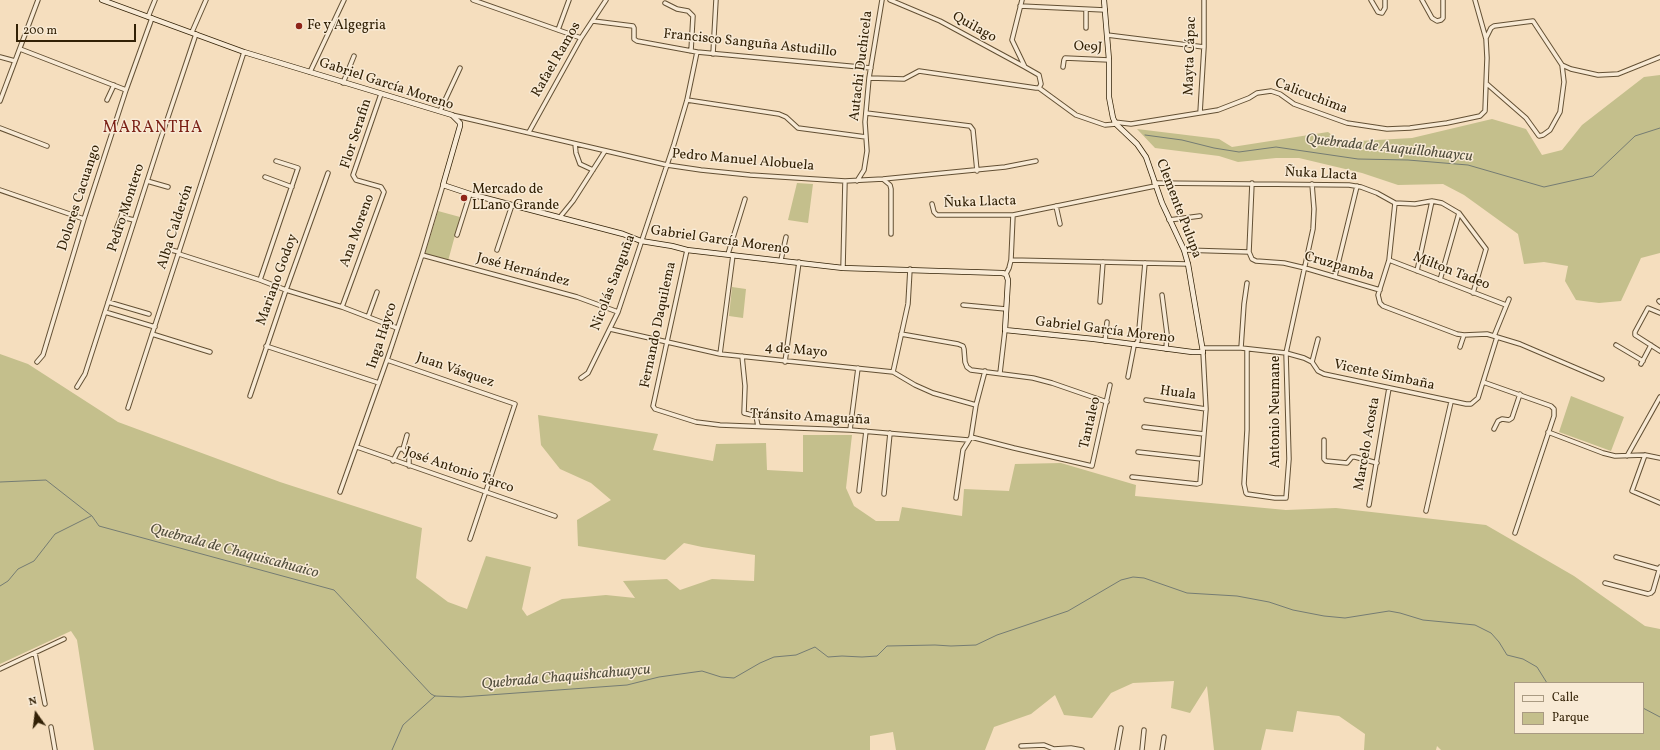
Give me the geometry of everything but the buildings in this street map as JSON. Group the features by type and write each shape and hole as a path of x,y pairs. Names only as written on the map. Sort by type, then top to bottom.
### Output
{"street":[{"path":"0,101 38,0"},
{"name":"Gabriel García Moreno","path":"102,0 113,2 244,52 452,115 460,123 460,126 443,185 470,194 623,234 641,241 687,250 843,268 998,272 1006,274"},
{"name":"Dolores Cacuango","path":"37,362 43,355 84,219 155,0"},
{"name":"Pedro Montero","path":"77,388 85,374 206,0"},
{"path":"310,72 344,0"},
{"path":"473,0 581,38"},
{"path":"558,30 569,0"},
{"name":"Rafael Ramos","path":"529,132 581,38 606,0"},
{"path":"713,54 716,0"},
{"name":"Autachi Duchicela","path":"857,181 864,170 867,151 865,122 869,78 882,0"},
{"name":"Quilago","path":"890,0 940,21 1025,67"},
{"path":"869,78 904,79 919,71 1039,88 1041,84 1039,76 1025,67 1012,40 1022,0"},
{"path":"1104,0 1109,60 1109,97 1115,123"},
{"name":"Mayta Cápac","path":"1200,112 1204,47 1204,0"},
{"path":"1371,0 1378,12 1382,13 1385,8 1385,0"},
{"path":"1422,0 1432,18 1437,21 1443,18 1443,0"},
{"name":"Calicuchima","path":"1039,88 1076,115 1104,125 1115,123 1131,124 1218,110 1249,98 1257,93 1271,91 1280,94 1294,104 1348,123 1387,129 1448,124 1483,115 1485,111 1487,84 1486,39 1475,0"},
{"path":"665,3 677,9 688,11 693,16 691,51"},
{"path":"1020,6 1105,10"},
{"path":"1086,10 1086,28"},
{"name":"Francisco Sanguña Astudillo","path":"593,21 631,25 634,28 634,39 637,41 691,51 871,68"},
{"path":"1486,39 1491,28 1494,26 1534,21 1562,65 1564,82 1560,112 1550,130 1539,136 1526,118 1487,84"},
{"path":"1107,35 1204,47"},
{"path":"20,49 126,90"},
{"name":"Alba Calderón","path":"128,408 244,52"},
{"name":"Nicolás Sanguña","path":"581,378 588,373 618,312 668,165 687,100 697,52"},
{"path":"343,83 354,56"},
{"path":"0,57 15,61"},
{"path":"1562,65 1571,69 1598,75 1611,75 1628,71 1660,57"},
{"name":"Oe9J","path":"1063,67 1064,60 1066,58 1109,60"},
{"path":"440,111 460,68"},
{"path":"107,100 114,85"},
{"name":"Flor Serafin","path":"356,180 353,175 381,94"},
{"path":"687,100 779,114 786,117 798,128 866,136"},
{"path":"866,113 970,126 973,130 977,171"},
{"name":"Pedro Manuel Alobuela","path":"452,115 668,165 750,175 857,181 1005,168 1036,161"},
{"name":"Clemente Pulupa","path":"1115,123 1129,135 1142,151 1169,220 1184,250 1188,264 1203,350 1206,409 1200,483 1197,484 1132,478"},
{"path":"0,128 47,146"},
{"path":"575,144 576,153 580,164 592,170"},
{"path":"560,217 605,151"},
{"path":"260,280 298,168 276,161"},
{"name":"Mariano Godoy","path":"250,396 266,346 328,173"},
{"path":"265,177 292,187"},
{"path":"884,179 890,185 891,189 891,234"},
{"path":"147,180 168,187"},
{"name":"Ana Moreno","path":"342,307 384,192 381,187 356,180"},
{"path":"843,268 845,181"},
{"path":"1184,250 1249,252 1252,183"},
{"name":"Ñuka Llacta","path":"932,204 934,212 937,216 1013,215 1155,184 1252,183 1357,186 1377,193 1395,203 1415,204 1432,201 1442,203 1459,213 1486,249 1473,293"},
{"name":"Antonio Neumane","path":"1247,349 1247,430 1244,484 1247,494 1286,498 1289,459 1286,353 1313,228 1314,209 1312,184"},
{"name":"Inga Hayco","path":"340,492 387,360 422,255 443,185"},
{"path":"1335,276 1357,186"},
{"path":"0,190 84,219"},
{"path":"457,235 470,194"},
{"path":"720,354 731,255 745,199"},
{"path":"1417,271 1432,201"},
{"path":"1380,290 1389,260 1395,203"},
{"path":"497,250 512,205"},
{"path":"117,227 124,206"},
{"path":"1056,206 1060,224"},
{"path":"1440,280 1459,213"},
{"path":"1000,373 1005,330 1008,280 1006,274 1011,260 1013,215"},
{"path":"1169,220 1200,216"},
{"path":"121,217 134,220"},
{"path":"781,260 786,237"},
{"path":"171,250 286,290 342,307 397,328"},
{"name":"Fernando Daquilema","path":"653,406 687,250"},
{"name":"Cruzpamba","path":"1249,252 1252,259 1256,261 1284,263 1335,276 1380,290 1379,299 1383,306 1464,336 1487,334 1520,344 1602,379"},
{"name":"José Hernández","path":"422,255 577,297 618,312"},
{"path":"1011,260 1188,264"},
{"name":"Milton Tadeo","path":"1389,260 1506,305"},
{"path":"785,362 799,262"},
{"path":"1100,302 1103,262"},
{"path":"1128,377 1134,346 1138,341 1146,263"},
{"path":"893,372 908,304 910,269"},
{"path":"1241,348 1247,282"},
{"path":"368,317 377,292"},
{"path":"1162,294 1166,349"},
{"name":"Vicente Simbaña","path":"1203,350 1241,348 1286,353 1312,362 1318,371 1324,374 1466,404 1474,402 1478,398 1495,336 1509,299"},
{"path":"108,302 150,314"},
{"path":"963,305 1006,309"},
{"path":"1660,313 1649,308 1635,332 1637,336 1660,351"},
{"path":"105,312 154,327"},
{"path":"1105,341 1107,322"},
{"name":"4 de Mayo","path":"610,329 720,354 785,362 893,372 915,385 933,393 976,404"},
{"name":"Gabriel García Moreno","path":"1005,330 1105,341 1134,346 1203,350"},
{"path":"152,334 210,352"},
{"path":"901,334 963,346 967,367 972,370 1032,378 1052,383 1107,402"},
{"path":"1460,347 1464,336"},
{"path":"1312,362 1318,339"},
{"path":"1616,345 1642,362 1651,345"},
{"path":"266,346 379,383"},
{"path":"742,356 746,386 744,413 756,416 758,426"},
{"name":"Juan Vásquez","path":"387,360 515,404 485,492"},
{"path":"850,430 858,368"},
{"path":"956,498 963,450 970,438 976,404 985,371"},
{"path":"1483,382 1553,407 1554,416 1516,532"},
{"name":"Tantaleo","path":"1092,466 1110,385"},
{"name":"Marcelo Acosta","path":"1369,505 1389,388"},
{"path":"1494,429 1498,421 1502,419 1509,420 1512,418 1520,394"},
{"path":"1627,456 1660,397"},
{"name":"Huala","path":"1146,400 1206,409"},
{"path":"1426,511 1451,402"},
{"name":"Tránsito Amaguaña","path":"653,406 655,409 696,422 970,438 1092,466"},
{"path":"1144,427 1204,434"},
{"path":"859,491 866,431"},
{"path":"1548,432 1603,453 1615,456 1644,455 1660,458"},
{"path":"884,494 890,433"},
{"path":"394,460 400,450 403,449 407,435"},
{"path":"1324,440 1324,459 1326,461 1347,463 1352,457 1355,457 1377,463"},
{"name":"José Antonio Tarco","path":"357,447 554,516"},
{"path":"403,449 409,456 409,466"},
{"path":"1138,452 1202,459"},
{"path":"1644,455 1632,491 1660,503"},
{"path":"470,539 485,492"},
{"path":"1605,583 1648,594 1653,591 1660,568 1616,557"},
{"path":"0,670 64,639"},
{"path":"35,653 45,704"},
{"path":"51,727 55,750"},
{"path":"1118,750 1121,728"},
{"path":"1142,750 1144,730"},
{"path":"1162,750 1164,738"},
{"path":"1021,746 1044,745 1054,749 1071,748 1082,750"}],"green space":[{"path":"1660,75 1660,253 1641,258 1621,301 1599,303 1576,300 1565,281 1568,266 1544,262 1524,264 1518,234 1464,195 1443,184 1398,185 1362,173 1299,158 1276,158 1238,162 1219,156 1155,148 1137,129 1219,139 1232,147 1328,132 1341,142 1412,138 1492,119 1526,129 1542,155 1562,150 1582,125 1644,77"},
{"path":"797,183 813,184 808,223 788,220"},
{"path":"438,211 460,217 448,261 425,254"},
{"path":"732,287 746,289 743,318 729,316"},
{"path":"0,354 28,364 118,422 280,482 422,528 416,578 448,602 467,609 486,556 531,567 522,609 527,616 562,599 606,595 635,598 623,581 667,579 680,590 712,579 754,581 755,555 684,543 665,560 578,546 577,520 611,500 591,483 560,469 541,445 538,415 658,434 653,450 713,461 716,444 766,443 767,470 803,472 803,435 852,435 846,488 854,506 876,521 899,521 902,507 962,516 964,489 1009,491 1015,464 1061,463 1136,485 1135,496 1286,510 1336,508 1486,525 1574,576 1645,626 1660,629 1660,750 1441,750 1437,746 1436,750 1364,750 1365,734 1339,716 1297,711 1293,732 1266,729 1261,750 1214,750 1207,686 1190,713 1171,708 1174,681 1133,683 1111,693 1092,718 1064,715 1055,695 1031,714 994,727 985,750 896,750 893,732 870,736 870,750 94,750 77,640 71,631 0,664"},
{"path":"1571,396 1624,417 1611,451 1559,432"}],"waterway":[{"name":"Quebrada de Auquillohuaycu","path":"1145,135 1182,140 1214,148 1239,152 1276,147 1358,159 1408,160 1468,165 1544,187 1593,176 1635,136 1660,128"},
{"name":"Quebrada Chaquishcahuaycu","path":"0,482 46,480 92,516 99,526 334,590 431,694 435,696 461,697 627,685 659,677 702,671 721,677 734,678 774,657 796,655 815,647 828,657 862,657 877,656 887,646 976,645 997,635 1068,611 1121,580 1133,577 1144,578 1187,593 1237,596 1269,602 1293,610 1324,616 1345,618 1389,611 1423,620 1475,625 1491,633 1507,655 1523,659 1537,667 1546,682"},
{"path":"0,586 8,581 18,569 34,561 55,534 91,516"},
{"path":"392,750 403,725 435,696"},
{"name":"Quebrada Chaquishcahuaycu","path":"1644,709 1660,717"}],"place":[{"name":"Fe y Algegria","path":"299,26"},
{"name":"Mercado de LLano Grande","path":"464,198"}],"district":[{"name":"MARANTHA","path":"153,129"}],"water label":[{"name":"Quebrada de Chaquiscahuaico","path":"234,552"}]}
